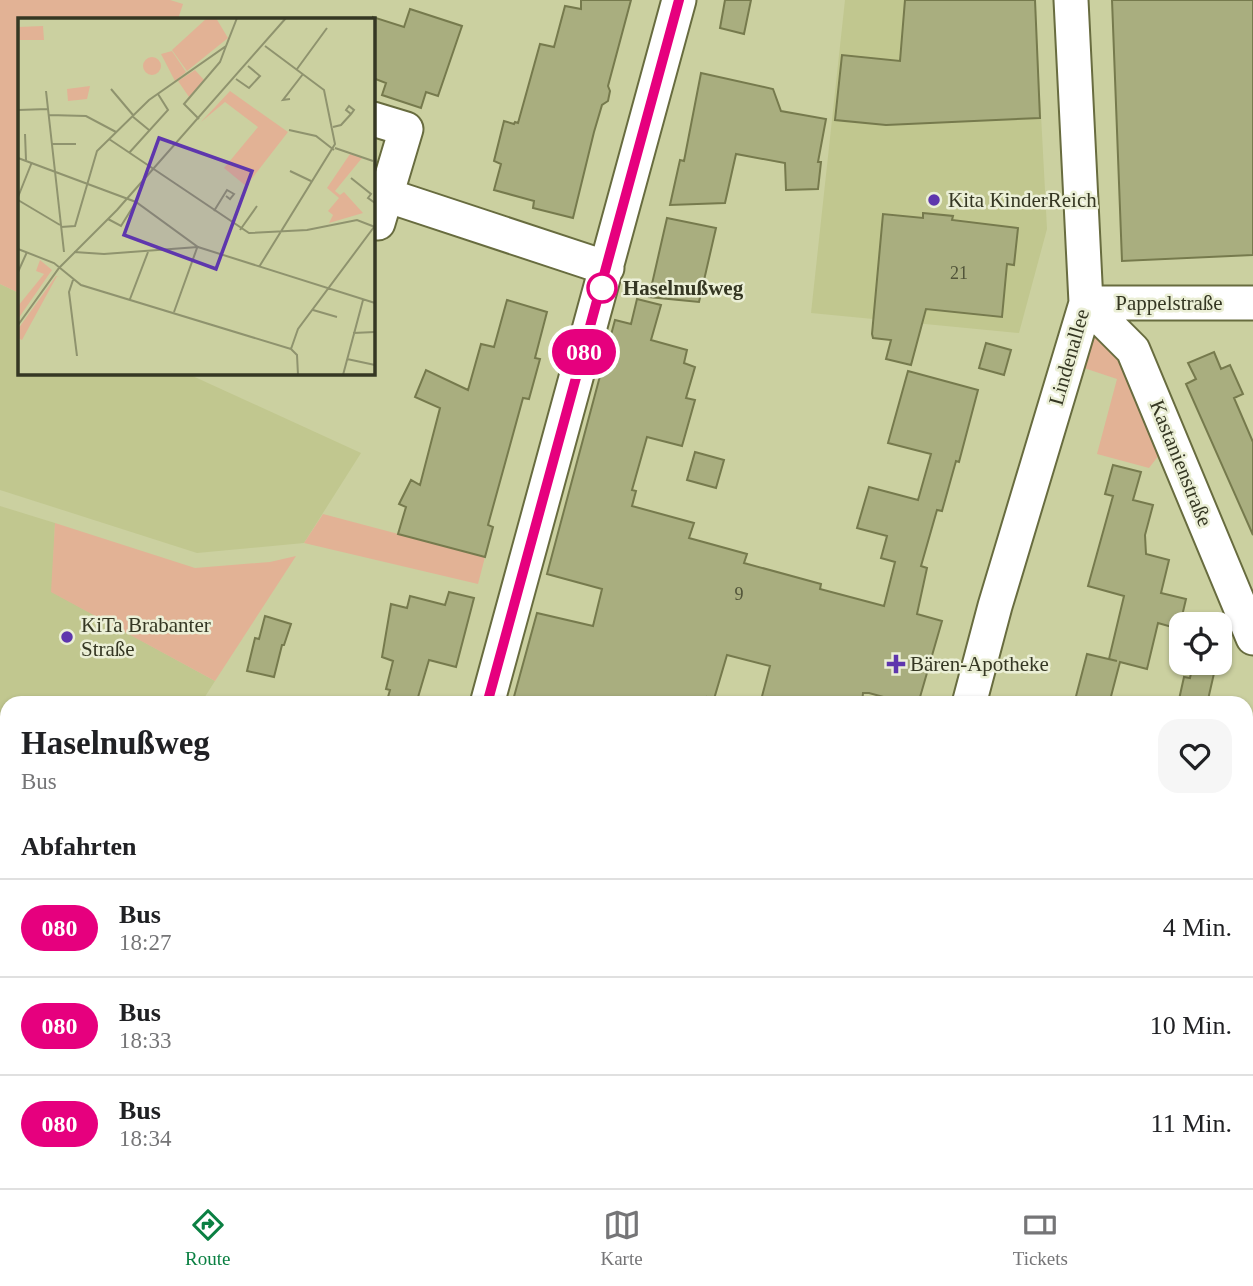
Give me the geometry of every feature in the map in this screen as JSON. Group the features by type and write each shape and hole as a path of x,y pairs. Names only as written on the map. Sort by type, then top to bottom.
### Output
{"street":[{"path":"489,696 678,0"},
{"name":"Lindenallee","path":"971,696 995,606 1086,303 1071,0"},
{"path":"374,120 406,129 379,208 607,268"},
{"name":"Pappelstraße","path":"1086,303 1253,303"},
{"name":"Kastanienstraße","path":"1086,303 1133,350 1253,638"}],"shaded area":[{"path":"0,0 170,0 183,4 178,18 18,18 18,293 0,284"},
{"name":"Kita KinderReich","path":"845,0 1035,0 1047,229 1019,333 811,313"},
{"path":"0,284 18,293 18,374 188,374 361,453 304,543 197,553 0,490"},
{"path":"1096,335 1123,358 1163,450 1149,468 1097,454 1117,379 1081,367 1083,352"},
{"name":"KiTa Brabanter Straße","path":"0,506 55,523 52,592 215,681 205,696 0,696"},
{"path":"323,514 485,557 478,584 304,543"},
{"path":"55,523 195,568 270,562 296,556 215,681 51,592"}],"building":[{"path":"581,0 631,0 608,86 608,101 602,105 573,218 533,208 534,201 494,190 501,164 494,161 504,121 518,123 540,44 554,47 565,6 581,9"},
{"path":"725,0 751,0 744,34 720,28"},
{"path":"905,0 1035,0 1040,118 886,125 835,120 842,55 900,61"},
{"path":"1112,0 1253,0 1253,255 1122,261"},
{"path":"410,9 462,26 438,96 426,92 421,108 382,95 386,83 374,78 373,17 404,27"},
{"path":"701,73 773,89 781,111 826,119 818,162 821,162 818,189 786,190 785,163 736,154 725,203 670,205 680,160 684,161"},
{"path":"923,213 953,216 952,220 1018,228 1014,265 1007,264 1002,317 926,309 911,365 886,359 891,340 873,338 872,334 883,214 923,218"},
{"path":"667,218 716,228 699,302 649,297"},
{"path":"637,299 661,305 651,340 687,350 684,363 695,367 686,398 695,400 682,446 647,437 632,490 636,491 632,506 694,523 689,538 747,554 744,563 821,584 820,589 884,606 895,562 881,558 887,536 857,528 869,487 918,500 931,454 888,443 908,371 978,390 959,462 956,461 942,511 937,510 921,566 927,568 917,614 942,621 920,696 880,696 863,693 863,696 762,696 770,666 727,655 715,696 514,696 537,613 593,626 602,589 547,574 615,320 631,324"},
{"path":"507,300 547,312 535,358 540,359 529,399 523,398 488,525 493,527 485,557 398,534 406,507 399,504 411,480 420,485 440,408 415,397 426,370 468,390 481,344 494,347"},
{"path":"986,343 1011,350 1004,375 979,368"},
{"path":"1214,352 1221,369 1230,365 1243,394 1234,398 1253,442 1253,535 1186,384 1196,379 1188,363"},
{"path":"695,452 724,460 716,488 687,480"},
{"path":"1113,465 1141,472 1133,500 1153,505 1145,535 1146,554 1169,560 1161,593 1186,599 1183,612 1169,612 1169,626 1158,623 1147,669 1120,662 1111,696 1076,696 1087,654 1117,661 1109,659 1124,596 1088,586 1113,496 1105,494"},
{"path":"449,592 474,598 456,667 429,660 418,696 388,696 390,690 386,689 393,661 382,657 391,604 407,608 410,596 445,605"},
{"path":"265,616 291,624 282,645 274,677 247,671 255,638 259,639"},
{"path":"1214,675 1209,696 1180,696 1184,677"}],"bus line":[{"name":"080","path":"489,696 679,0"}],"place":[{"name":"Kita KinderReich","path":"934,200"},
{"name":"Haselnußweg","path":"602,288"},
{"name":"KiTa Brabanter Straße","path":"67,637"},
{"name":"Bären-Apotheke","path":"896,664"}]}
